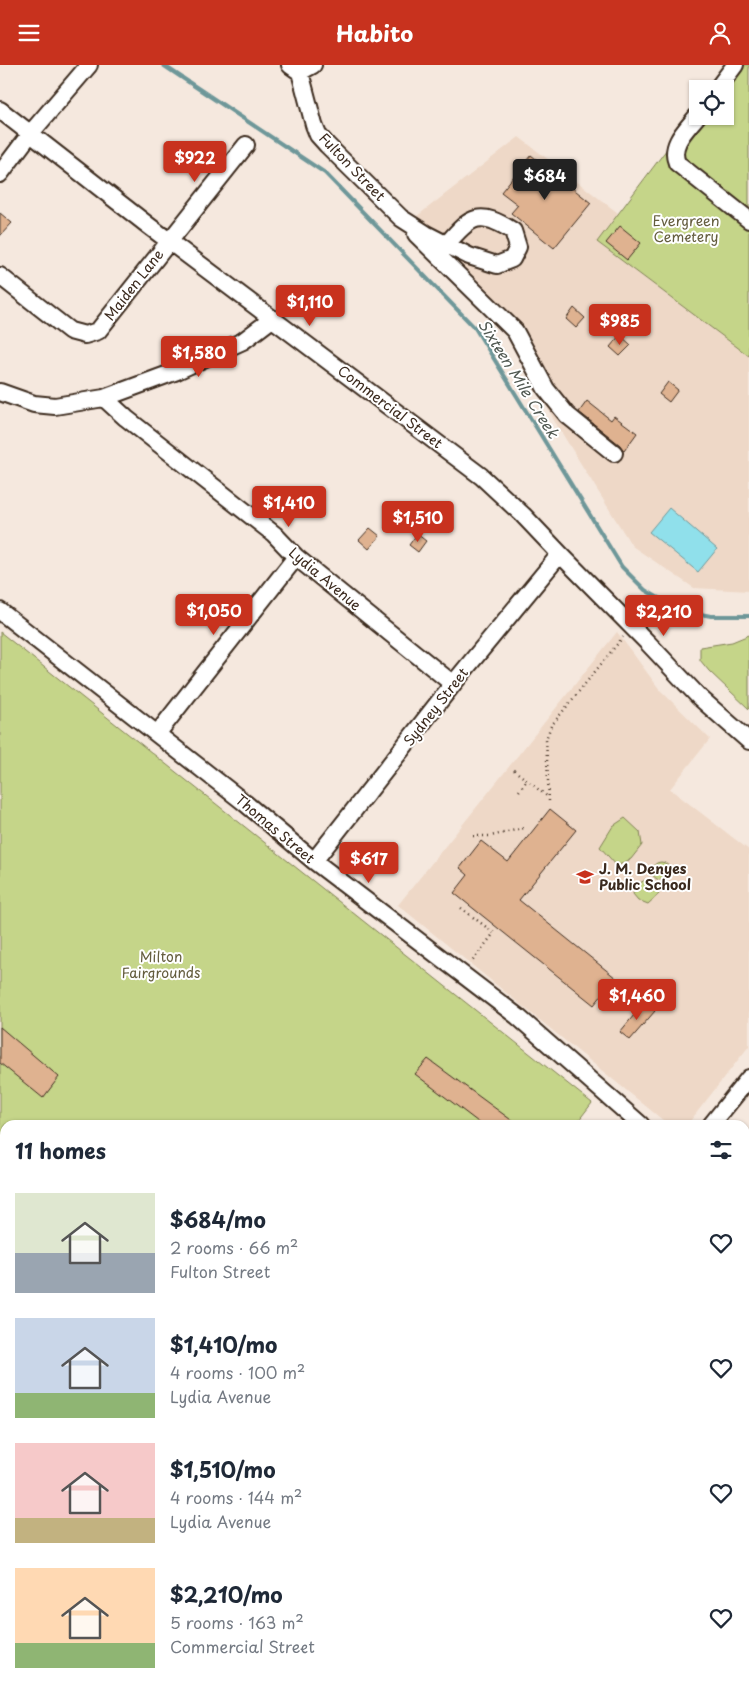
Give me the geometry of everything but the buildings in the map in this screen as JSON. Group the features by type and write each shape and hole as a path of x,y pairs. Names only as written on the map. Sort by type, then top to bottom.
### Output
{"street":[{"path":"0,174 30,134 89,65"},
{"path":"724,80 735,65"},
{"name":"Fulton Street","path":"301,67 318,135 401,217 426,234 447,244"},
{"name":"Commercial Street","path":"0,110 272,319 481,476 523,515 699,697 749,741"},
{"path":"690,125 675,148 674,156 677,163 749,220"},
{"name":"Maiden Lane","path":"0,276 70,331 85,335 98,331 246,145"},
{"path":"401,217 433,252 515,331 546,389 568,415 614,453"},
{"path":"0,392 34,404 55,407 104,398 177,371 243,341 272,319"},
{"name":"Lydia Avenue","path":"104,398 126,418 274,534 296,557 453,684"},
{"name":"Sydney Street","path":"314,861 453,684 560,555"},
{"path":"156,734 296,557"},
{"name":"Thomas Street","path":"0,611 245,803 314,861 516,1015 635,1120"},
{"path":"715,1120 749,1078"}],"path":[{"path":"514,770 549,799 546,739 551,725 632,627"},
{"path":"519,791 527,780"},
{"path":"473,836 491,836 524,828"},
{"path":"461,908 494,933 462,974"}],"shaded area":[{"path":"519,137 618,213 597,242 749,356 749,591 694,588 632,546 555,422 493,306 403,227"},
{"name":"J. M. Denyes Public School","path":"617,632 660,690 710,739 670,789 749,850 749,1046 691,1120 663,1120 398,905"}],"green space":[{"name":"Evergreen Cemetery","path":"730,65 749,65 749,356 597,242 689,120 689,125 734,125 734,80 727,80"},
{"name":"Milton Fairgrounds","path":"0,632 592,1103 579,1120 0,1120"},
{"path":"749,635 749,709 700,660 700,647 732,642"},
{"path":"625,818 640,832 642,845 631,859 617,866 600,847 613,826"},
{"path":"657,862 665,862 670,867 668,878 657,880 652,875 652,867"},
{"path":"645,880 657,889 659,894 648,904 638,900 633,894 635,886"}],"water":[{"path":"669,508 717,549 698,572 649,532"}],"waterway":[{"name":"Sixteen Mile Creek","path":"163,65 325,173 475,328 622,567 645,590 679,610 711,616 749,616"}],"place":[{"name":"J. M. Denyes Public School","path":"585,877"}]}
